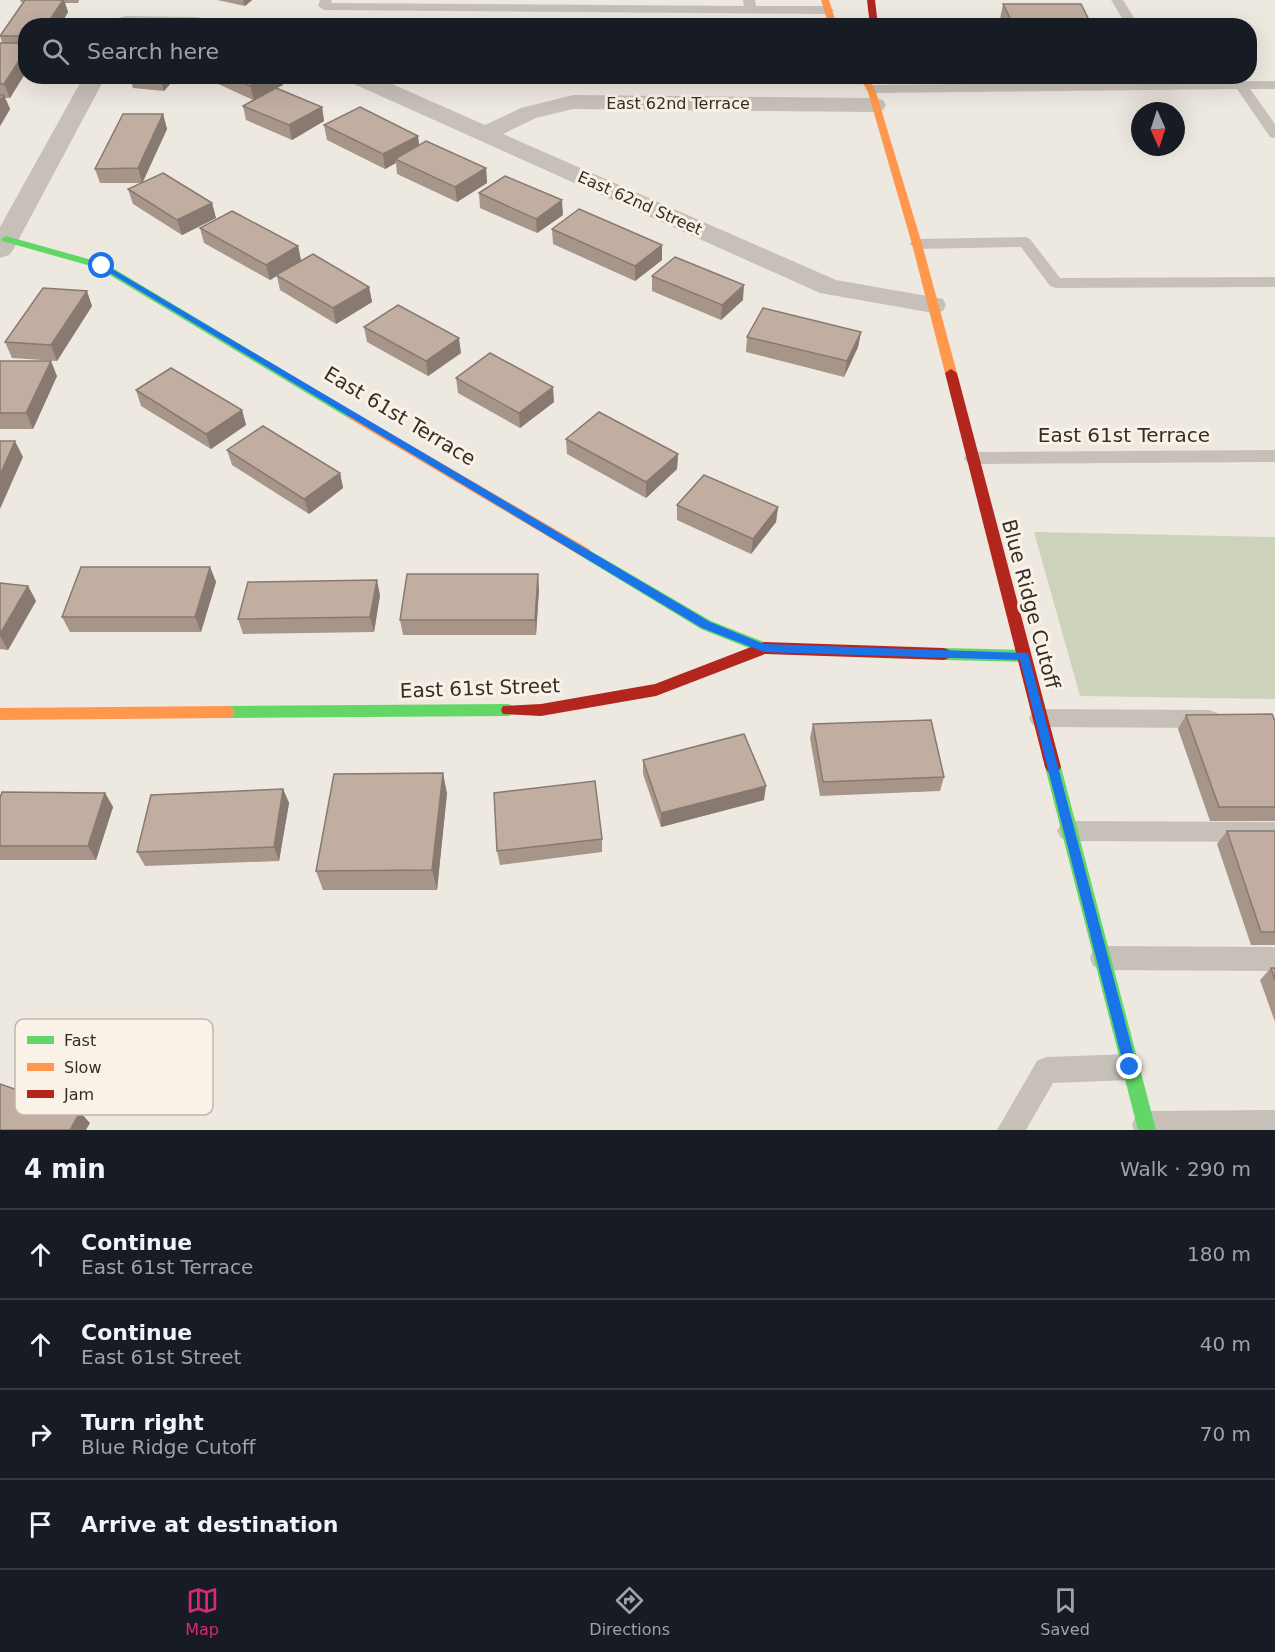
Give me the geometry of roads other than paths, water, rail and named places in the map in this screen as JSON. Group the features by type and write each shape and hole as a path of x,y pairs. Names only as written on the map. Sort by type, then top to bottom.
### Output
{"street":[{"path":"127,18 137,0"},
{"path":"871,0 873,18"},
{"path":"3,245 91,84"},
{"name":"East 62nd Street","path":"373,84 829,287 933,305"},
{"name":"East 62nd Terrace","path":"487,134 509,119 528,111 573,102 874,90"},
{"name":"Blue Ridge Cutoff","path":"874,90 917,244 1147,1128"},
{"name":"East 61st Terrace","path":"3,245 102,266 706,625 764,648"},
{"name":"East 61st Street","path":"0,714 541,710 656,690 764,648 1024,656"}],"lane":[{"path":"326,0 324,6 827,5"},
{"path":"1117,0 1128,18"},
{"path":"874,90 1069,84"},
{"path":"1211,84 1275,85"},
{"path":"1241,86 1275,134"},
{"path":"917,244 1025,242 1056,283 1275,282"},
{"name":"East 61st Terrace","path":"973,458 1275,456"},
{"path":"1040,718 1229,719"},
{"path":"1069,831 1275,832"},
{"path":"1102,958 1275,959"},
{"path":"1011,1130 1046,1070 1130,1067"},
{"path":"1147,1128 1275,1124"}]}
